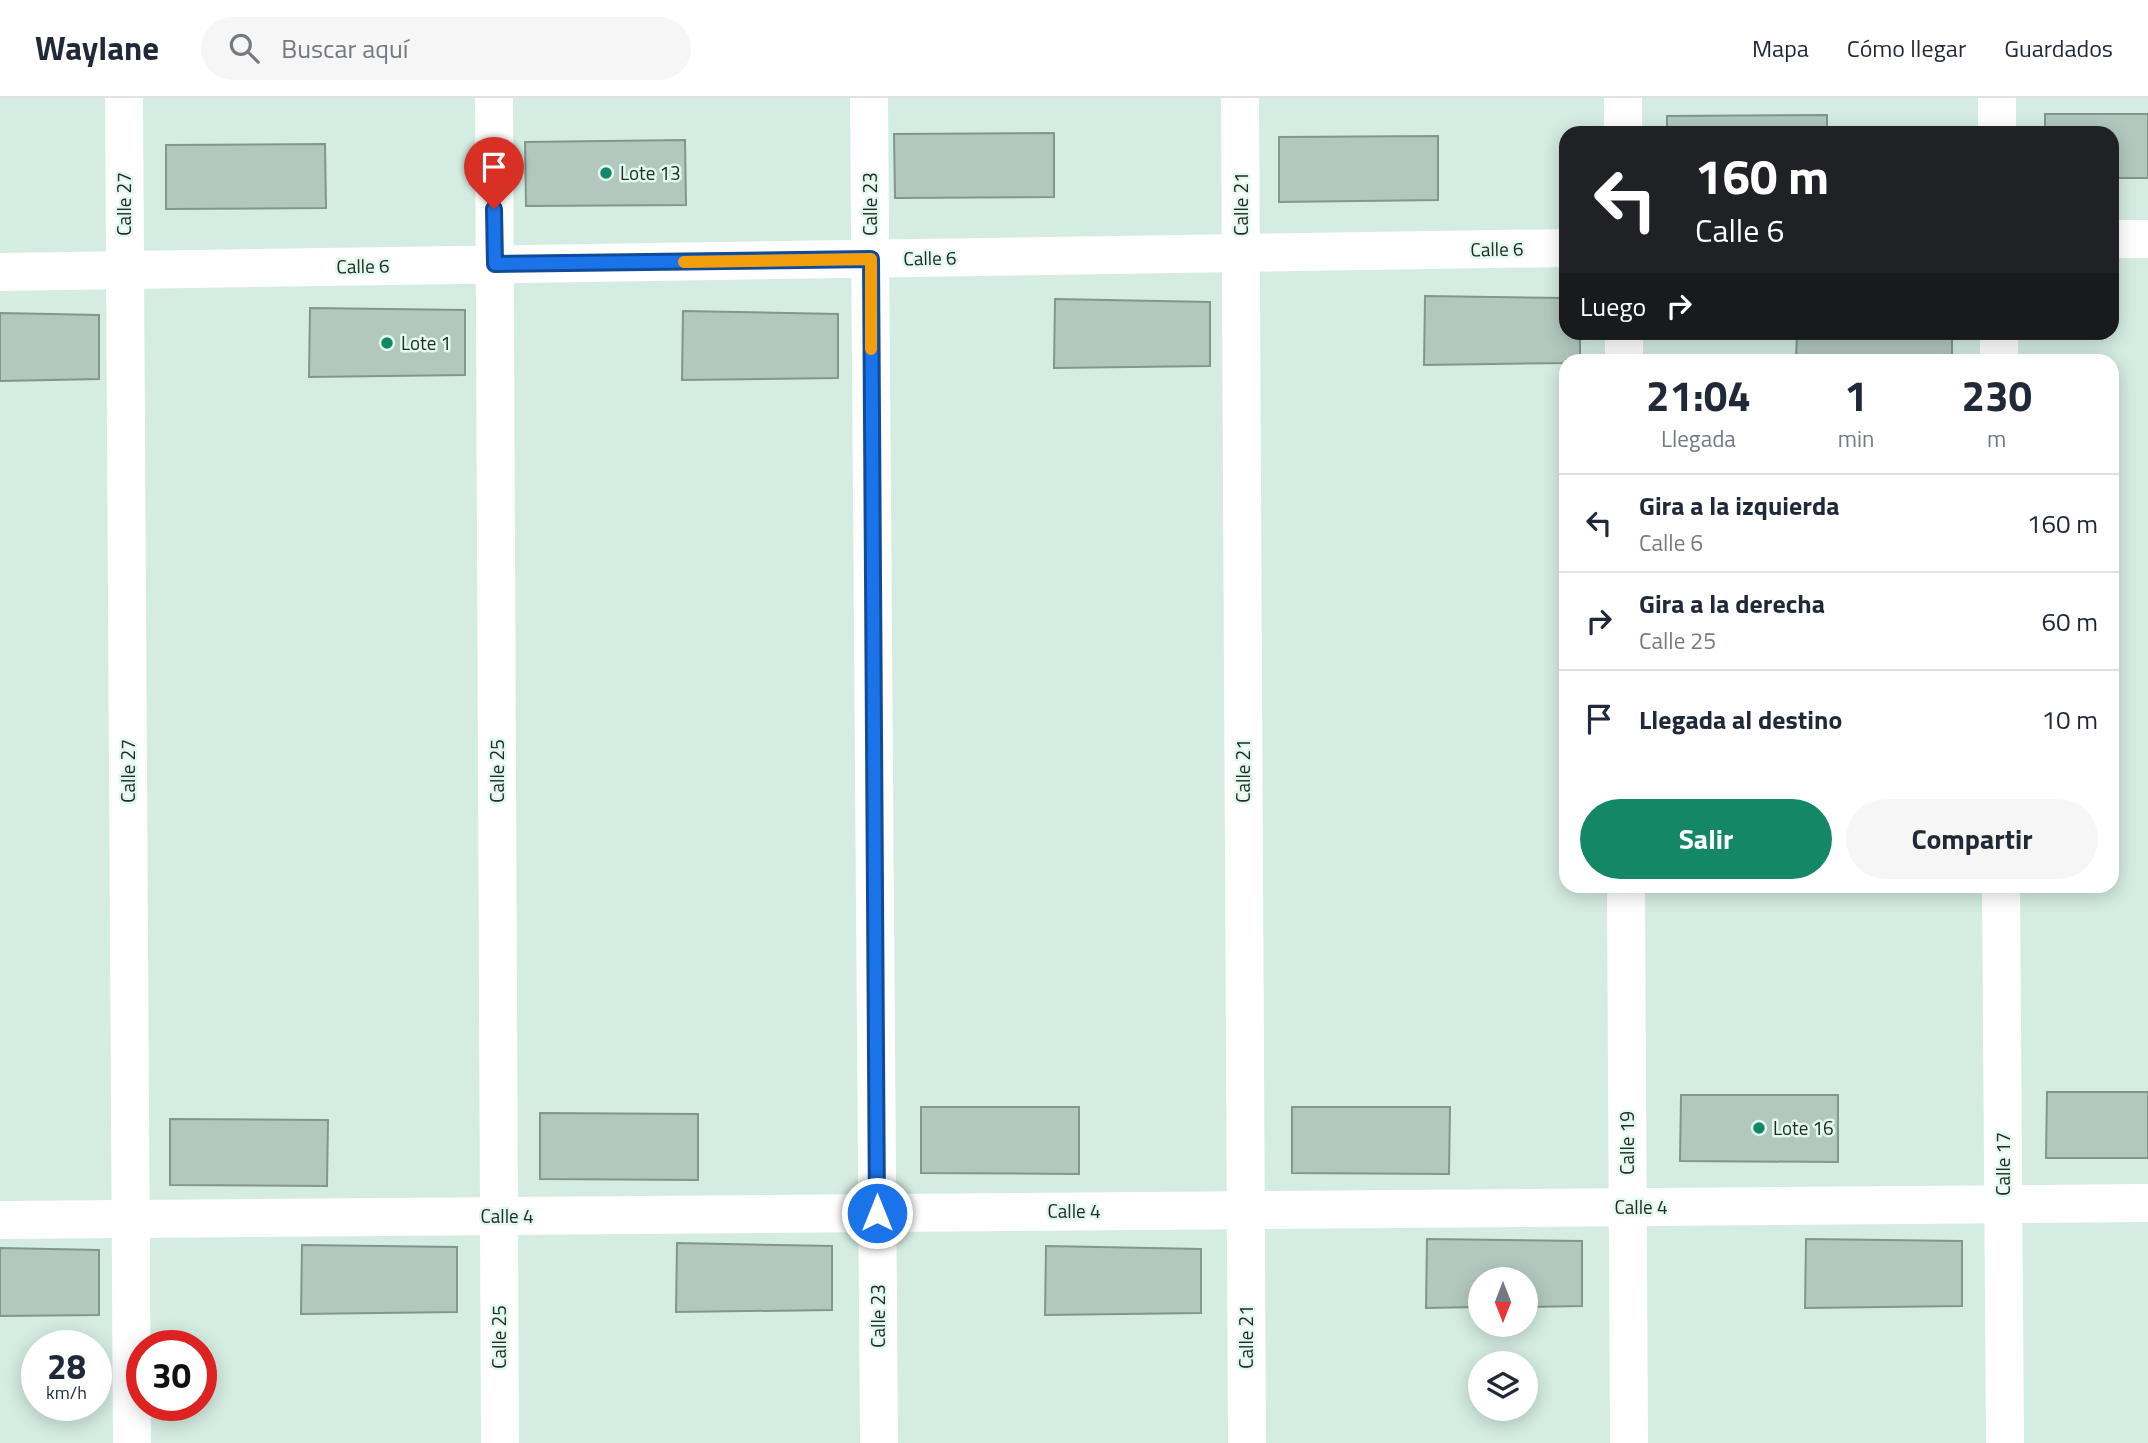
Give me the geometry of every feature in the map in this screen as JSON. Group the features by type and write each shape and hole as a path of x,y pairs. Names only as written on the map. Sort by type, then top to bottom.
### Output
{"street":[{"name":"Calle 27","path":"124,98 132,1443"},
{"name":"Calle 25","path":"494,98 499,1443"},
{"name":"Calle 23","path":"869,98 879,1443"},
{"name":"Calle 21","path":"1240,98 1247,1443"},
{"path":"1623,98 1623,126"},
{"path":"1997,98 1997,126"},
{"path":"2119,239 2148,239"},
{"name":"Calle 6","path":"0,272 1559,248"},
{"name":"Calle 19","path":"1626,893 1629,1443"},
{"name":"Calle 17","path":"2001,893 2004,1443"},
{"name":"Calle 4","path":"0,1220 2148,1203"}],"building":[{"path":"2045,114 2148,114 2148,178 2119,178 2119,126 2045,126"},
{"path":"1827,115 1827,126 1667,126 1667,116"},
{"path":"1054,133 1054,197 895,198 894,134"},
{"path":"1438,136 1438,200 1279,202 1279,137"},
{"name":"Lote 13","path":"685,140 686,205 526,206 525,142"},
{"path":"325,144 326,208 166,209 166,145"},
{"path":"1425,296 1559,298 1559,340 1580,340 1580,354 1559,354 1559,363 1424,365"},
{"path":"1055,299 1210,302 1210,366 1054,368"},
{"name":"Lote 1","path":"310,308 465,310 465,375 309,377"},
{"path":"683,311 838,314 838,378 682,380"},
{"path":"0,313 99,315 99,379 0,381"},
{"path":"1797,340 1952,340 1952,354 1796,354"},
{"path":"2047,1092 2148,1092 2148,1158 2046,1158"},
{"name":"Lote 16","path":"1681,1095 1838,1095 1838,1162 1680,1161"},
{"path":"921,1107 1079,1107 1079,1174 921,1173"},
{"path":"1292,1107 1450,1107 1449,1174 1292,1173"},
{"path":"540,1113 698,1114 698,1180 540,1179"},
{"path":"170,1119 328,1120 327,1186 170,1185"},
{"path":"1427,1239 1582,1241 1582,1306 1538,1307 1538,1267 1468,1267 1468,1307 1426,1308"},
{"path":"1806,1239 1962,1241 1962,1306 1805,1308"},
{"path":"677,1243 832,1246 832,1310 676,1312"},
{"path":"302,1245 457,1247 457,1312 301,1314"},
{"path":"1046,1246 1201,1249 1201,1313 1045,1315"},
{"path":"0,1248 99,1250 99,1315 0,1316"}],"slow traffic":[{"path":"684,262 871,259 871,349"}],"place":[{"name":"Lote 13","path":"606,173"},
{"name":"Lote 1","path":"387,343"},
{"name":"Lote 16","path":"1759,1128"}],"route":[{"path":"494,209 495,264 871,259 877,1213"}]}
